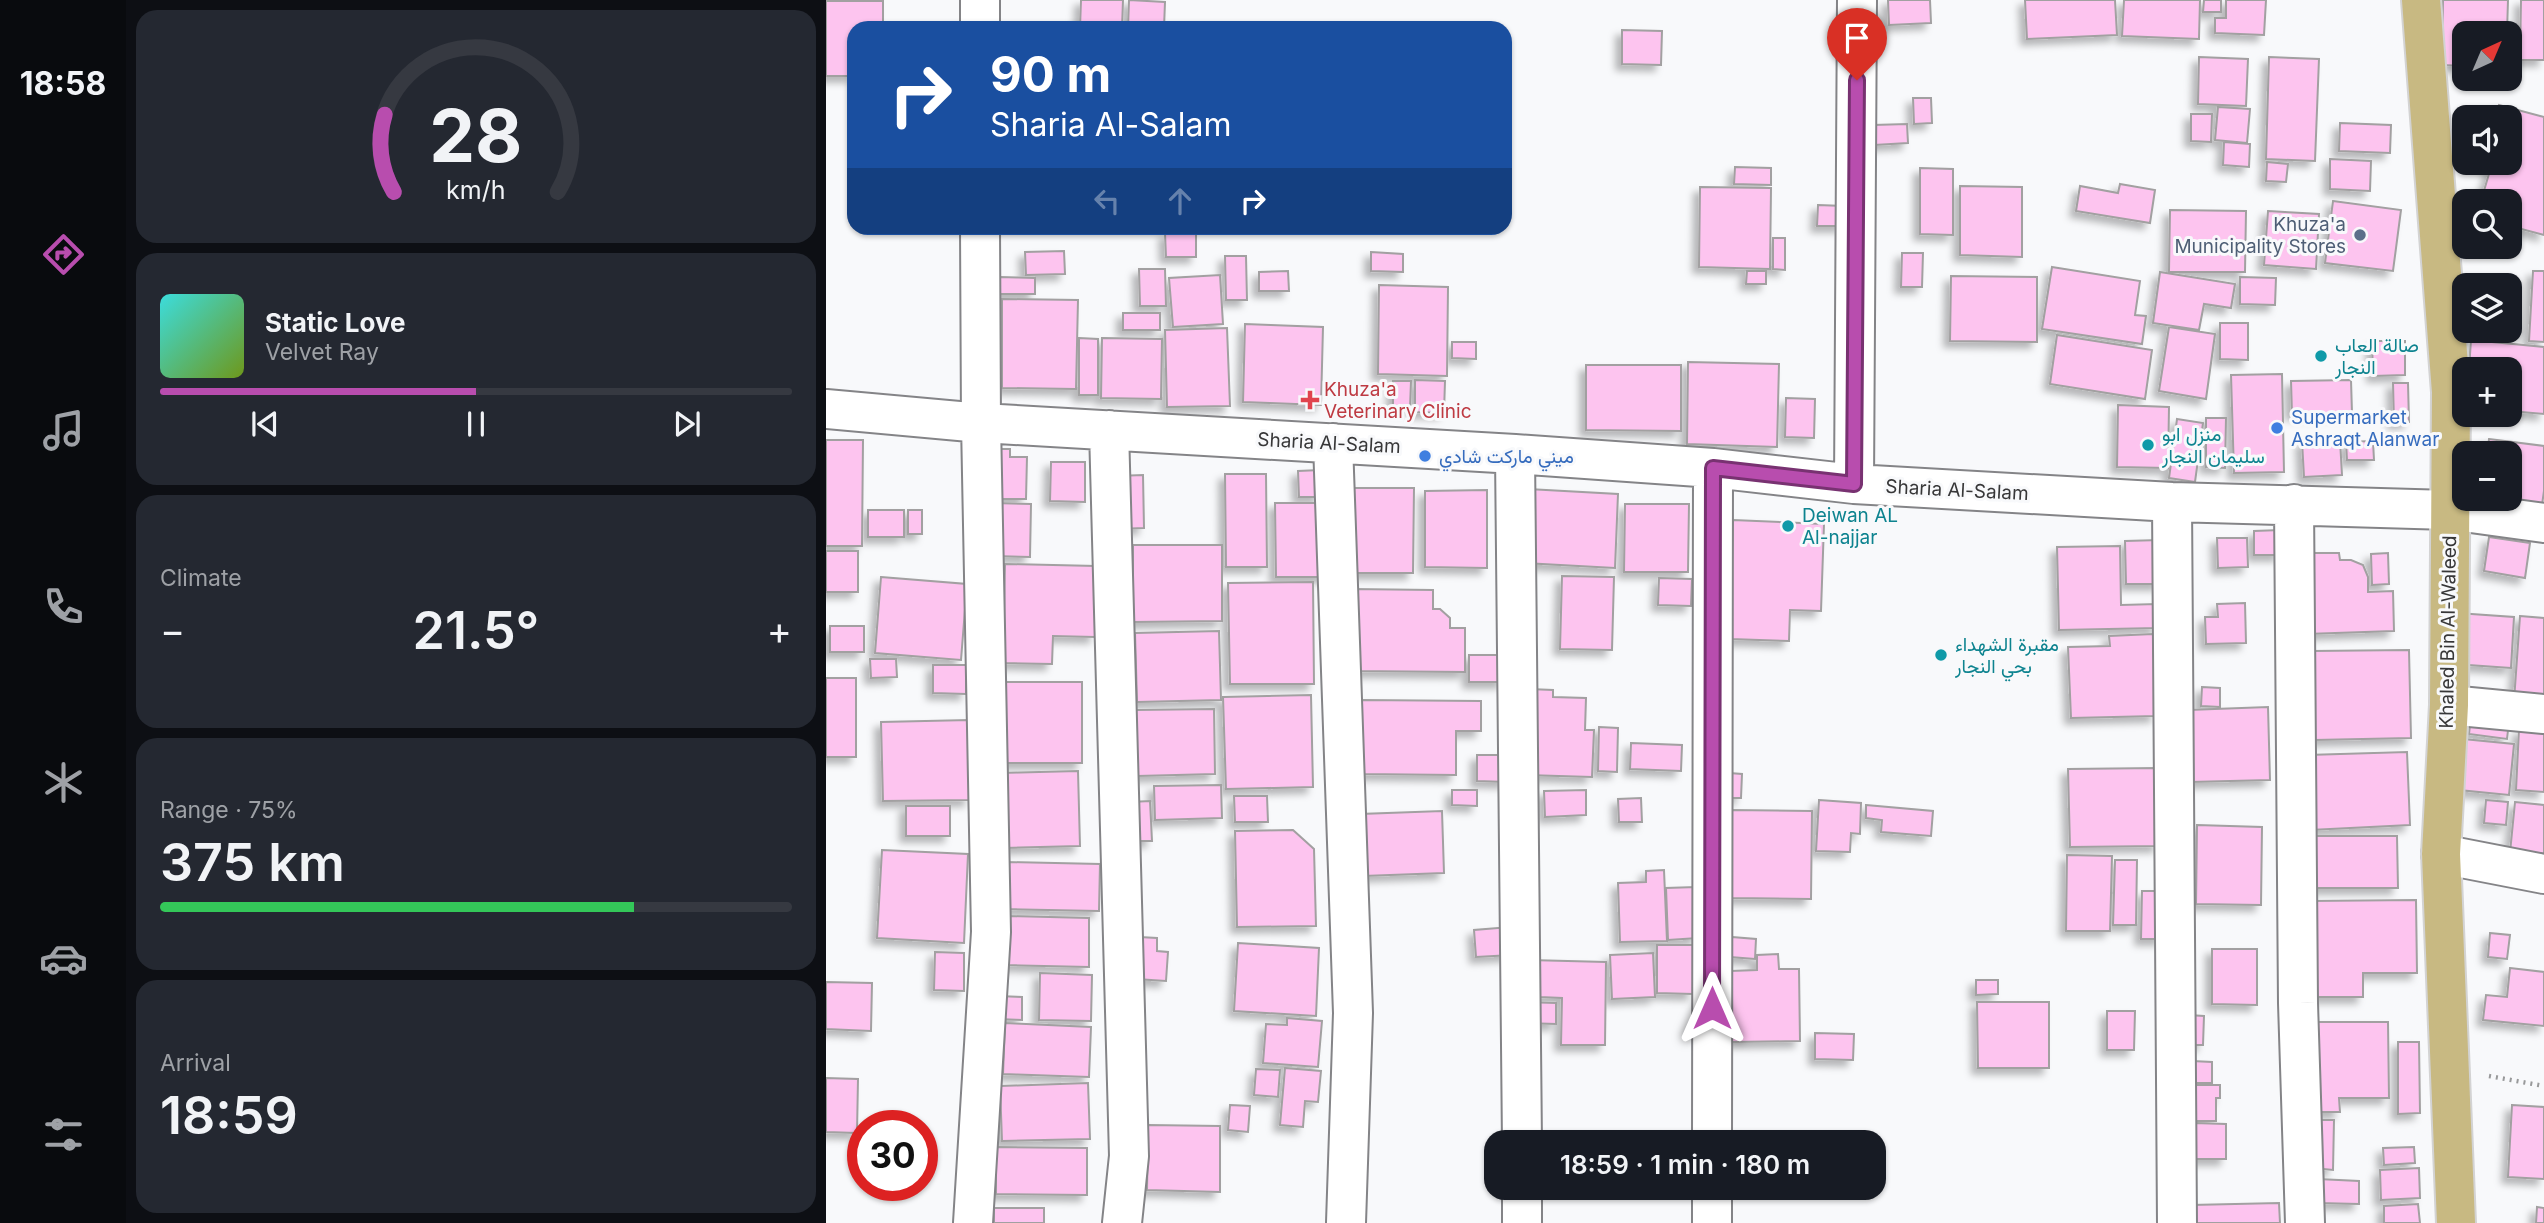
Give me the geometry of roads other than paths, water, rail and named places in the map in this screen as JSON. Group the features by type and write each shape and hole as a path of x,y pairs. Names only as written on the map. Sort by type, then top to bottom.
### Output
{"main road":[{"name":"Khaled Bin Al-Waleed","path":"2420,0 2451,392 2449,705 2441,854 2456,1223"}],"street":[{"path":"980,0 980,21"},
{"path":"1854,484 1857,0"},
{"path":"973,1223 991,932 981,423 981,235"},
{"name":"Sharia Al-Salam","path":"826,409 981,423 1713,468 1854,484 2172,502 2449,510 2544,523"},
{"path":"1109,430 1129,1156 1122,1223"},
{"path":"1333,443 1353,1013 1346,1223"},
{"path":"1516,454 1522,1130"},
{"path":"1712,1130 1713,468"},
{"path":"2172,502 2177,1223"},
{"path":"2294,504 2298,1003 2305,1223"},
{"path":"2449,705 2544,714"},
{"path":"2441,854 2544,874"},
{"path":"1522,1200 1522,1223"},
{"path":"1712,1200 1712,1223"}],"place":[{"name":"Khuza'a Municipality Stores","path":"2360,235"},
{"name":"صالة العاب النجار","path":"2321,356"},
{"name":"Khuza'a Veterinary Clinic","path":"1310,400"},
{"name":"Supermarket Ashraqt Alanwar","path":"2277,428"},
{"name":"منزل ابو سليمان النجار","path":"2148,445"},
{"name":"ميني ماركت شادي","path":"1425,456"},
{"name":"Deiwan AL Al-najjar","path":"1788,526"},
{"name":"مقبرة الشهداء بحي النجار","path":"1941,655"}]}
